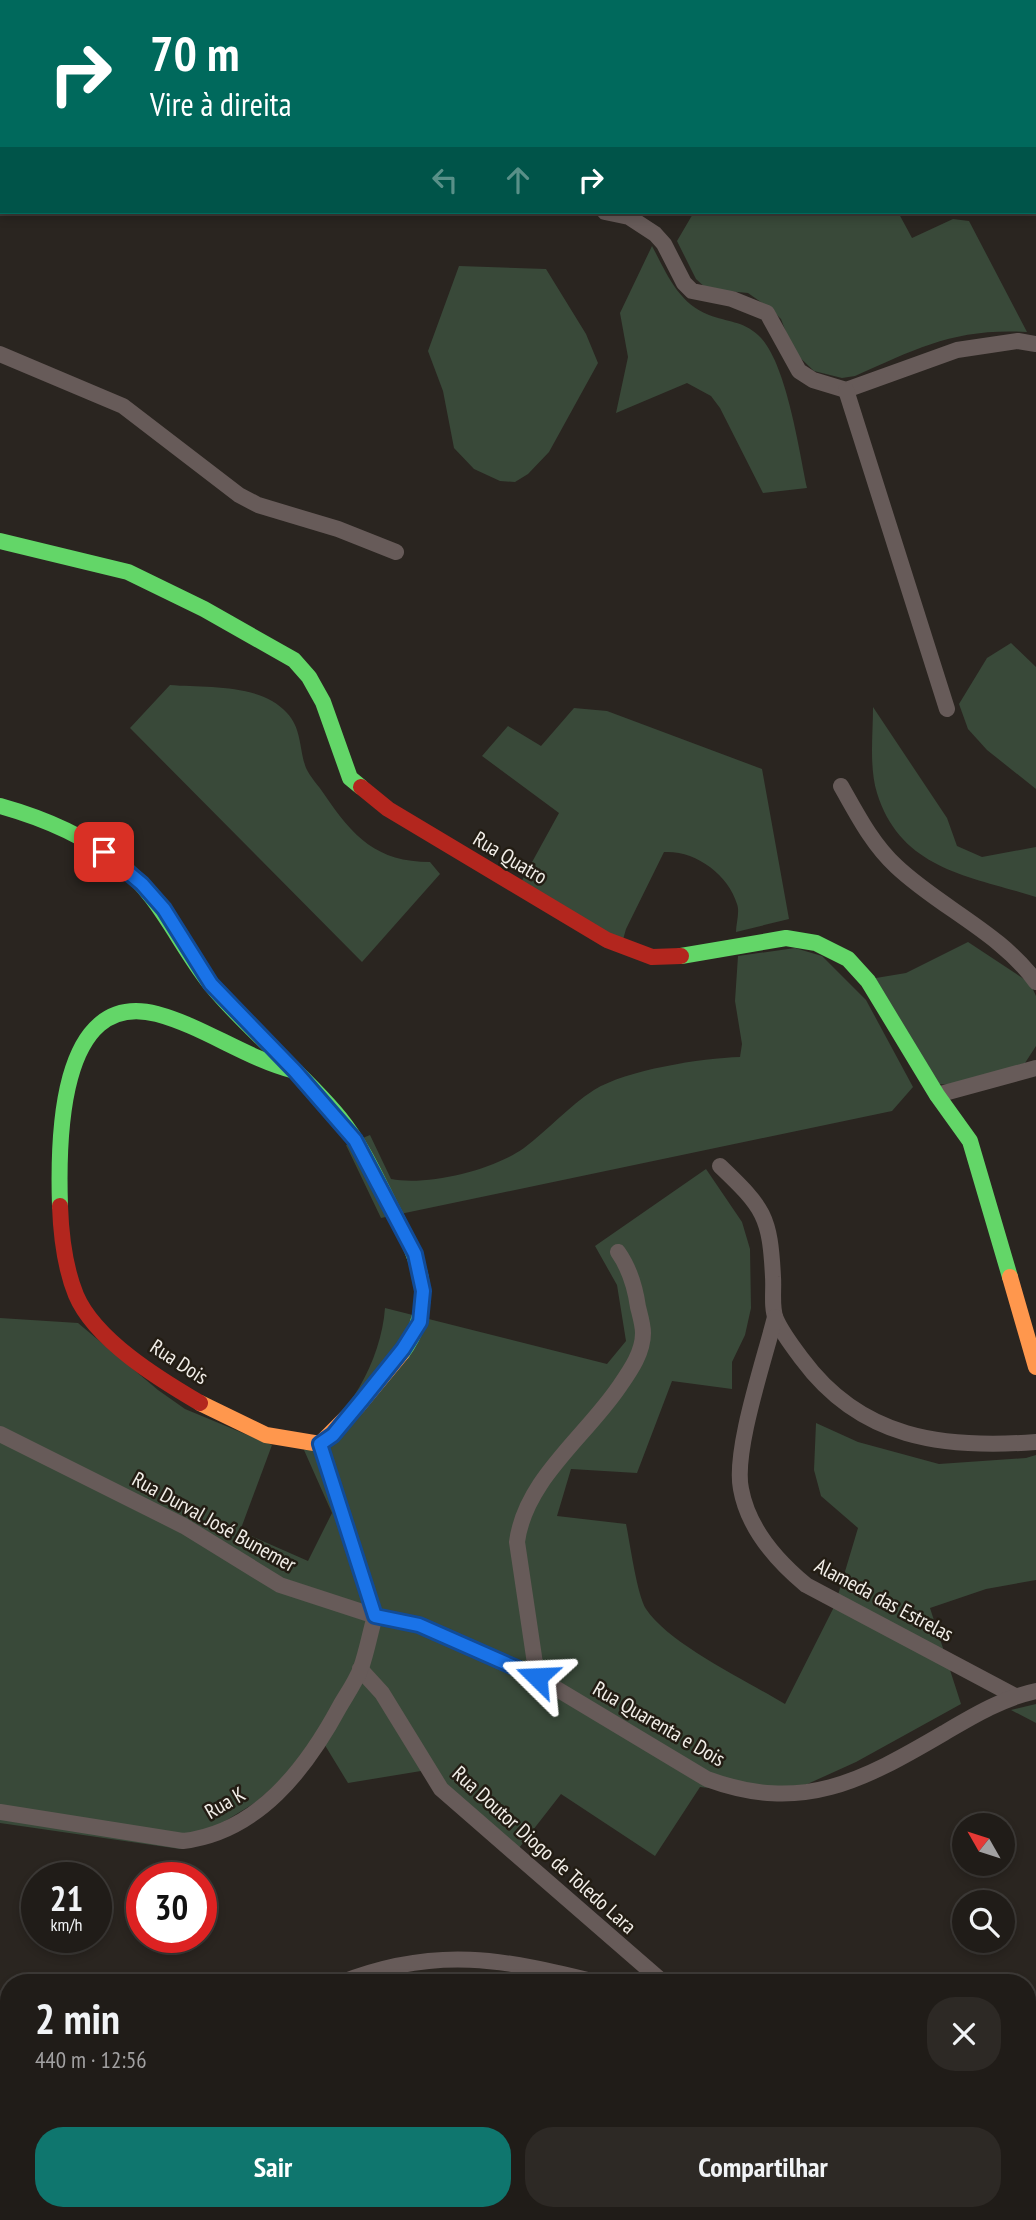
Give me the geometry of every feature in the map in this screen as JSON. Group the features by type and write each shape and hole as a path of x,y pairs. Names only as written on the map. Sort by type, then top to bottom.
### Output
{"street":[{"path":"627,214 664,244 677,272 692,291 732,299 767,313 799,371 813,380 846,390 957,350 1018,341 1036,344"},
{"path":"0,354 123,406 150,424 226,486 258,505 338,529 396,552"},
{"path":"846,390 947,709"},
{"name":"Rua Quatro","path":"0,541 128,572 268,643 294,660 309,677 331,724 343,766 361,790 388,809 607,940 642,954 667,958 786,938 804,940 848,959 868,981 937,1095 970,1141 1036,1367"},
{"path":"841,786 876,842 894,865 1017,959 1036,982"},
{"path":"0,806 61,827 89,841 120,863 164,909 211,984 295,1071 355,1140 415,1254 423,1291 420,1322 403,1349 333,1435 320,1444 375,1616"},
{"name":"Rua Dois","path":"295,1071 267,1065 159,1014 127,1011 107,1022 90,1034 78,1053 66,1088 60,1144 60,1216 64,1248 77,1297 109,1337 151,1370 232,1420 275,1437 320,1444"},
{"path":"937,1095 1036,1068"},
{"name":"Alameda das Estrelas","path":"720,1166 748,1193 771,1234 775,1317 740,1455 741,1490 759,1533 780,1564 806,1585 1015,1696"},
{"path":"537,1677 517,1542 519,1522 538,1487 599,1416 639,1352 643,1334 635,1289 628,1266 618,1252"},
{"path":"775,1317 821,1383 855,1413 884,1427 982,1446 1036,1442"},
{"name":"Rua Durval José Bunemer","path":"0,1433 184,1525 280,1585 375,1616"},
{"name":"Rua Quarenta e Dois","path":"375,1616 419,1625 537,1677 707,1779 741,1788 793,1794 820,1792 905,1756 1015,1696 1036,1691"},
{"name":"Rua K","path":"0,1812 183,1840 208,1838 254,1814 296,1774 331,1724 360,1669 375,1616"},
{"name":"Rua Doutor Diogo de Toledo Lara","path":"360,1669 382,1693 441,1789 654,1974"},
{"path":"368,1974 404,1962 430,1959 503,1961 560,1974"}],"green space":[{"path":"693,214 899,214 912,238 953,219 969,221 1027,332 979,333 938,342 855,376 842,378 814,371 793,351 781,319 771,309 748,293 707,289 696,279 677,241"},
{"path":"652,246 668,277 689,303 709,315 747,327 768,347 784,384 807,488 763,493 720,408 711,396 687,383 616,413 628,357 620,313"},
{"path":"459,266 546,269 586,334 598,363 549,452 528,474 515,482 500,481 474,469 454,448 443,391 428,351"},
{"path":"1011,643 1036,667 1036,789 987,750 968,729 959,704 987,658"},
{"path":"170,685 232,689 262,696 276,703 292,719 308,771 345,823 381,852 411,861 430,862 440,874 362,962 130,728"},
{"path":"873,707 947,818 957,846 982,857 1036,847 1036,897 941,866 920,854 903,839 888,819 877,793 872,761"},
{"path":"574,708 607,711 762,769 789,919 736,932 738,907 726,883 709,866 676,852 664,852 626,929 622,943 520,884 559,813 482,756 508,726 541,746"},
{"path":"968,942 1030,983 1036,996 1036,1046 1025,1063 961,1085 933,1084 870,979 906,973"},
{"path":"795,948 822,956 866,1000 913,1087 892,1111 381,1218 346,1145 370,1135 391,1179 423,1180 460,1174 511,1156 585,1096 608,1083 665,1066 740,1057 742,1044 735,1001 738,956"},
{"path":"706,1169 742,1222 750,1249 751,1308 745,1335 732,1362 732,1389 672,1381 637,1473 571,1469 557,1516 626,1524 643,1602 657,1622 690,1648 785,1704 835,1605 858,1528 821,1496 814,1470 816,1423 858,1442 939,1464 1036,1455 1036,1580 986,1589 930,1608 961,1704 856,1762 803,1786 744,1792 700,1787 655,1856 561,1794 512,1857 440,1795 421,1771 348,1783 323,1742 256,1802 180,1849 0,1823 0,1318 78,1323 158,1390 185,1409 272,1445 240,1531 308,1561 332,1513 304,1450 335,1421 360,1387 377,1348 385,1308 607,1364 626,1341 617,1285 595,1246"},
{"path":"1036,1704 1036,1723 1011,1710"}],"traffic: fast":[{"path":"0,541 128,572 204,609 294,660 309,677 323,702 350,778 361,787"},
{"path":"0,806 32,816 77,836 119,863 146,890 200,970 226,1003 325,1100 349,1129 404,1233 418,1267 422,1284 420,1317 402,1353"},
{"path":"681,956 786,938 816,943 848,959 868,981 937,1095 970,1141 1010,1277"},
{"path":"60,1206 60,1147 70,1077 82,1047 99,1024 124,1012 157,1014 295,1071"}],"traffic: slow":[{"path":"1010,1277 1036,1367"},
{"path":"200,1403 266,1435 320,1444 359,1405 402,1353"}],"traffic: jam":[{"path":"361,787 388,809 607,940 652,957 681,956"},
{"path":"60,1206 69,1274 85,1312 113,1343 130,1357 200,1403"}],"route":[{"path":"104,852 120,863 164,909 211,984 295,1071 355,1140 415,1254 423,1291 420,1322 403,1349 362,1400 333,1435 320,1444 375,1616 419,1625 481,1655 537,1677"}]}
